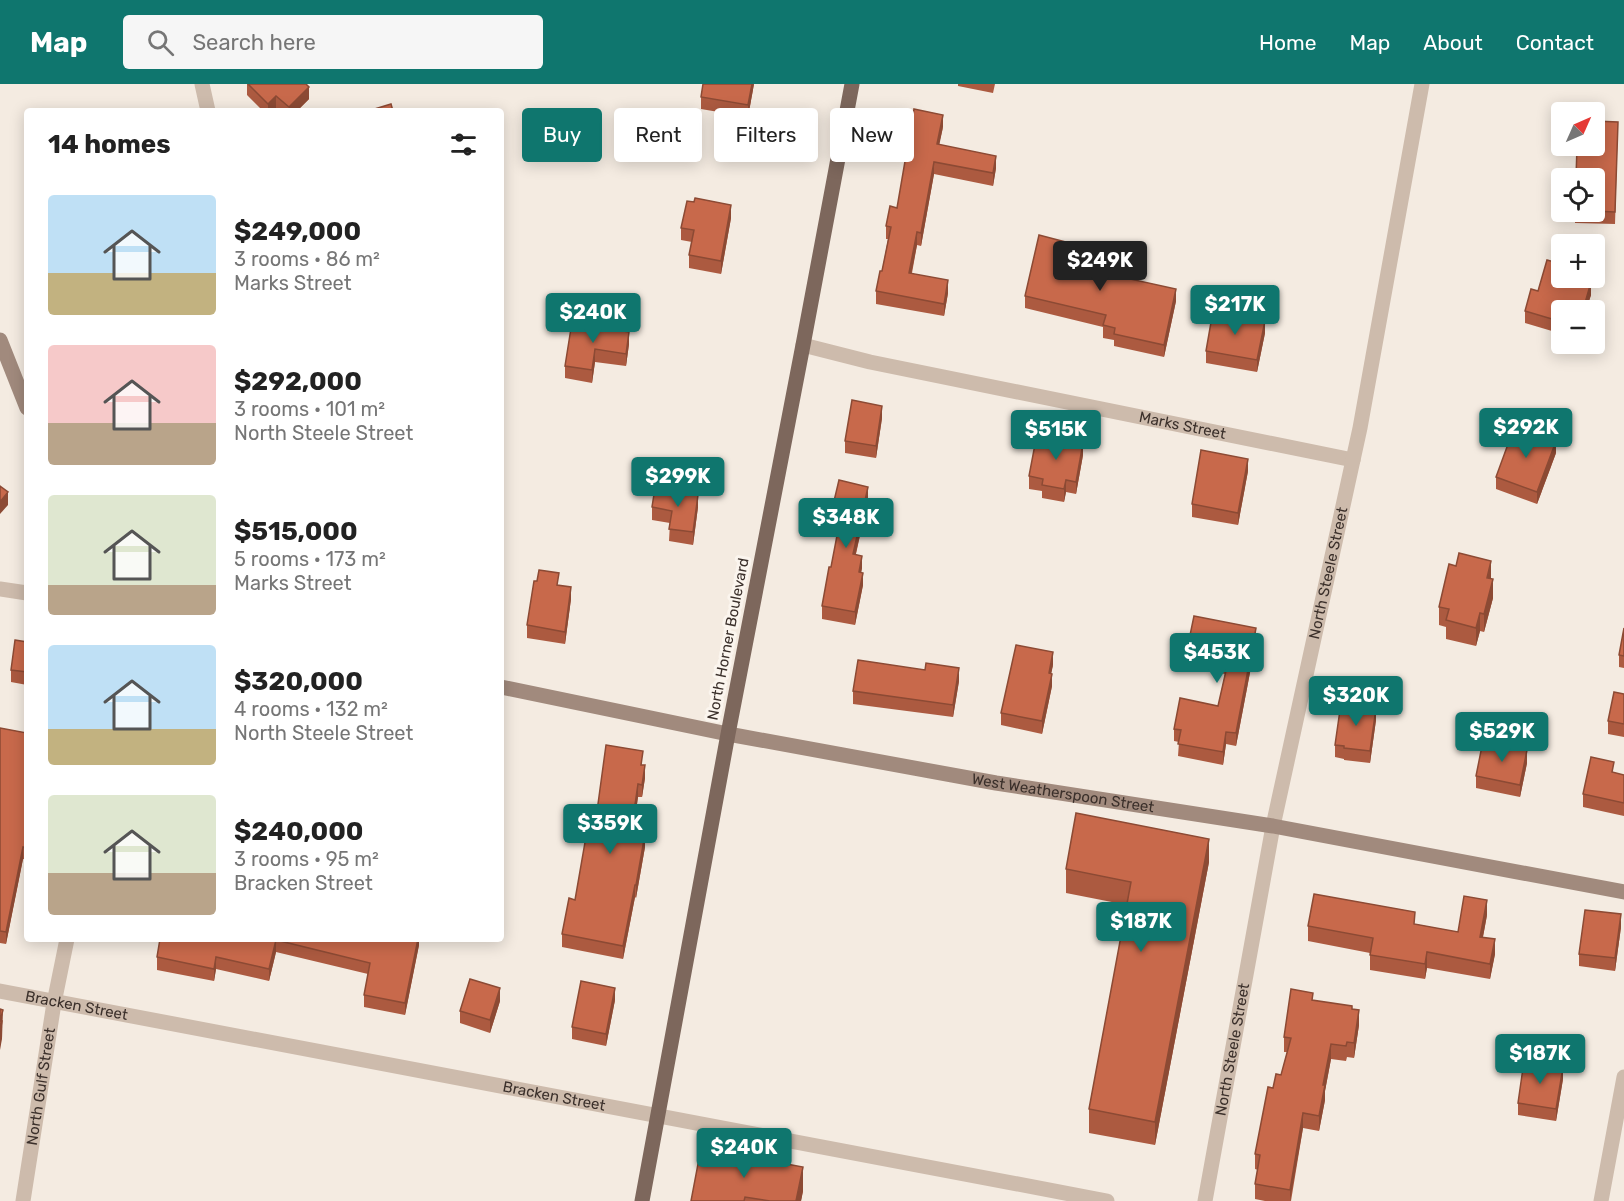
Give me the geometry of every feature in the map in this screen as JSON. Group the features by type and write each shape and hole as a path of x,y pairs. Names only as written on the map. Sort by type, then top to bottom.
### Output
{"main road":[{"name":"North Horner Boulevard","path":"642,1201 852,84"}],"street":[{"path":"202,84 207,108"},
{"name":"North Steele Street","path":"1205,1201 1273,826 1360,428 1422,84"},
{"path":"0,340 24,400"},
{"name":"Marks Street","path":"803,345 870,362 1353,460"},
{"path":"0,589 24,593"},
{"name":"West Weatherspoon Street","path":"504,688 728,734 996,783 1273,826 1624,892"},
{"name":"North Gulf Street","path":"23,1201 54,1003 66,942"},
{"name":"Bracken Street","path":"0,991 1107,1201"},
{"path":"1601,1201 1624,1077"}],"building":[{"path":"248,84 306,84 309,87 289,107 276,96 268,104"},
{"path":"703,84 752,84 748,105 701,97"},
{"path":"391,104 392,108 378,108"},
{"path":"914,109 943,115 937,144 996,156 993,173 934,162 921,233 917,232 909,273 948,280 944,304 876,291 891,227 886,226 890,206 897,208 905,162 914,162"},
{"path":"1605,121 1618,122 1615,212 1605,212 1605,168 1576,168 1577,156 1605,156"},
{"path":"695,198 731,205 721,261 689,255 694,230 681,228 687,201 694,202"},
{"path":"1039,235 1085,247 1080,268 1176,289 1164,345 1114,334 1115,328 1103,325 1106,315 1025,296"},
{"path":"1547,260 1551,261 1551,288 1589,288 1586,300 1551,300 1551,319 1525,311 1531,289 1538,291"},
{"path":"1213,311 1265,321 1257,360 1206,351"},
{"path":"572,322 629,332 626,354 595,349 592,370 565,366"},
{"path":"852,400 882,406 876,446 845,441"},
{"path":"1515,425 1556,441 1537,492 1496,477"},
{"path":"1037,434 1083,443 1076,482 1066,480 1064,489 1042,485 1043,479 1029,476"},
{"path":"1201,450 1248,459 1238,513 1192,504"},
{"path":"839,480 868,487 853,554 862,556 859,572 863,573 855,612 822,606 840,520 830,518"},
{"path":"0,486 8,492 0,502"},
{"path":"655,488 698,495 693,532 669,529 672,511 652,507"},
{"path":"1459,553 1491,561 1487,578 1493,579 1484,614 1480,613 1476,628 1446,620 1449,609 1439,607 1449,564 1456,566"},
{"path":"539,570 559,573 557,585 571,587 565,632 527,625 534,581 537,581"},
{"path":"1194,616 1256,628 1236,733 1226,732 1223,752 1178,744 1181,730 1174,729 1180,698 1218,706 1228,662 1191,655 1194,642 1189,640"},
{"path":"1624,628 1624,656 1619,655"},
{"path":"15,640 24,642 24,672 11,670"},
{"path":"1016,645 1053,652 1049,673 1052,674 1042,721 1001,713"},
{"path":"858,660 925,670 926,663 959,668 953,705 853,691"},
{"path":"1614,692 1624,694 1624,724 1608,721"},
{"path":"1341,703 1376,708 1370,751 1335,745"},
{"path":"0,728 24,732 24,847 6,932 0,931"},
{"path":"1483,741 1527,750 1520,785 1476,776"},
{"path":"606,745 643,751 641,765 645,765 642,785 638,784 631,832 645,834 623,946 562,934 569,898 575,900 588,825 595,826"},
{"path":"1591,757 1614,762 1612,772 1624,775 1624,803 1583,794"},
{"path":"1076,813 1209,839 1155,1122 1089,1109 1131,882 1066,869"},
{"path":"1314,894 1415,912 1414,924 1458,932 1464,896 1487,900 1480,937 1495,939 1490,964 1427,952 1425,964 1370,955 1373,938 1308,926"},
{"path":"1585,910 1621,914 1615,958 1579,954"},
{"path":"160,942 276,942 269,969 216,957 214,969 157,957"},
{"path":"284,942 417,942 405,1003 364,995 370,963"},
{"path":"470,979 500,988 490,1020 460,1011"},
{"path":"581,981 615,988 606,1034 572,1027"},
{"path":"1291,989 1313,993 1312,1000 1352,1006 1352,1009 1359,1010 1354,1043 1347,1042 1346,1046 1331,1044 1319,1116 1303,1113 1290,1190 1255,1184 1260,1155 1255,1154 1268,1087 1273,1088 1276,1074 1281,1075 1291,1038 1284,1037"},
{"path":"1524,1061 1563,1067 1556,1109 1518,1103"},
{"path":"701,1148 803,1167 796,1201 770,1201 745,1197 744,1201 691,1201"}]}
